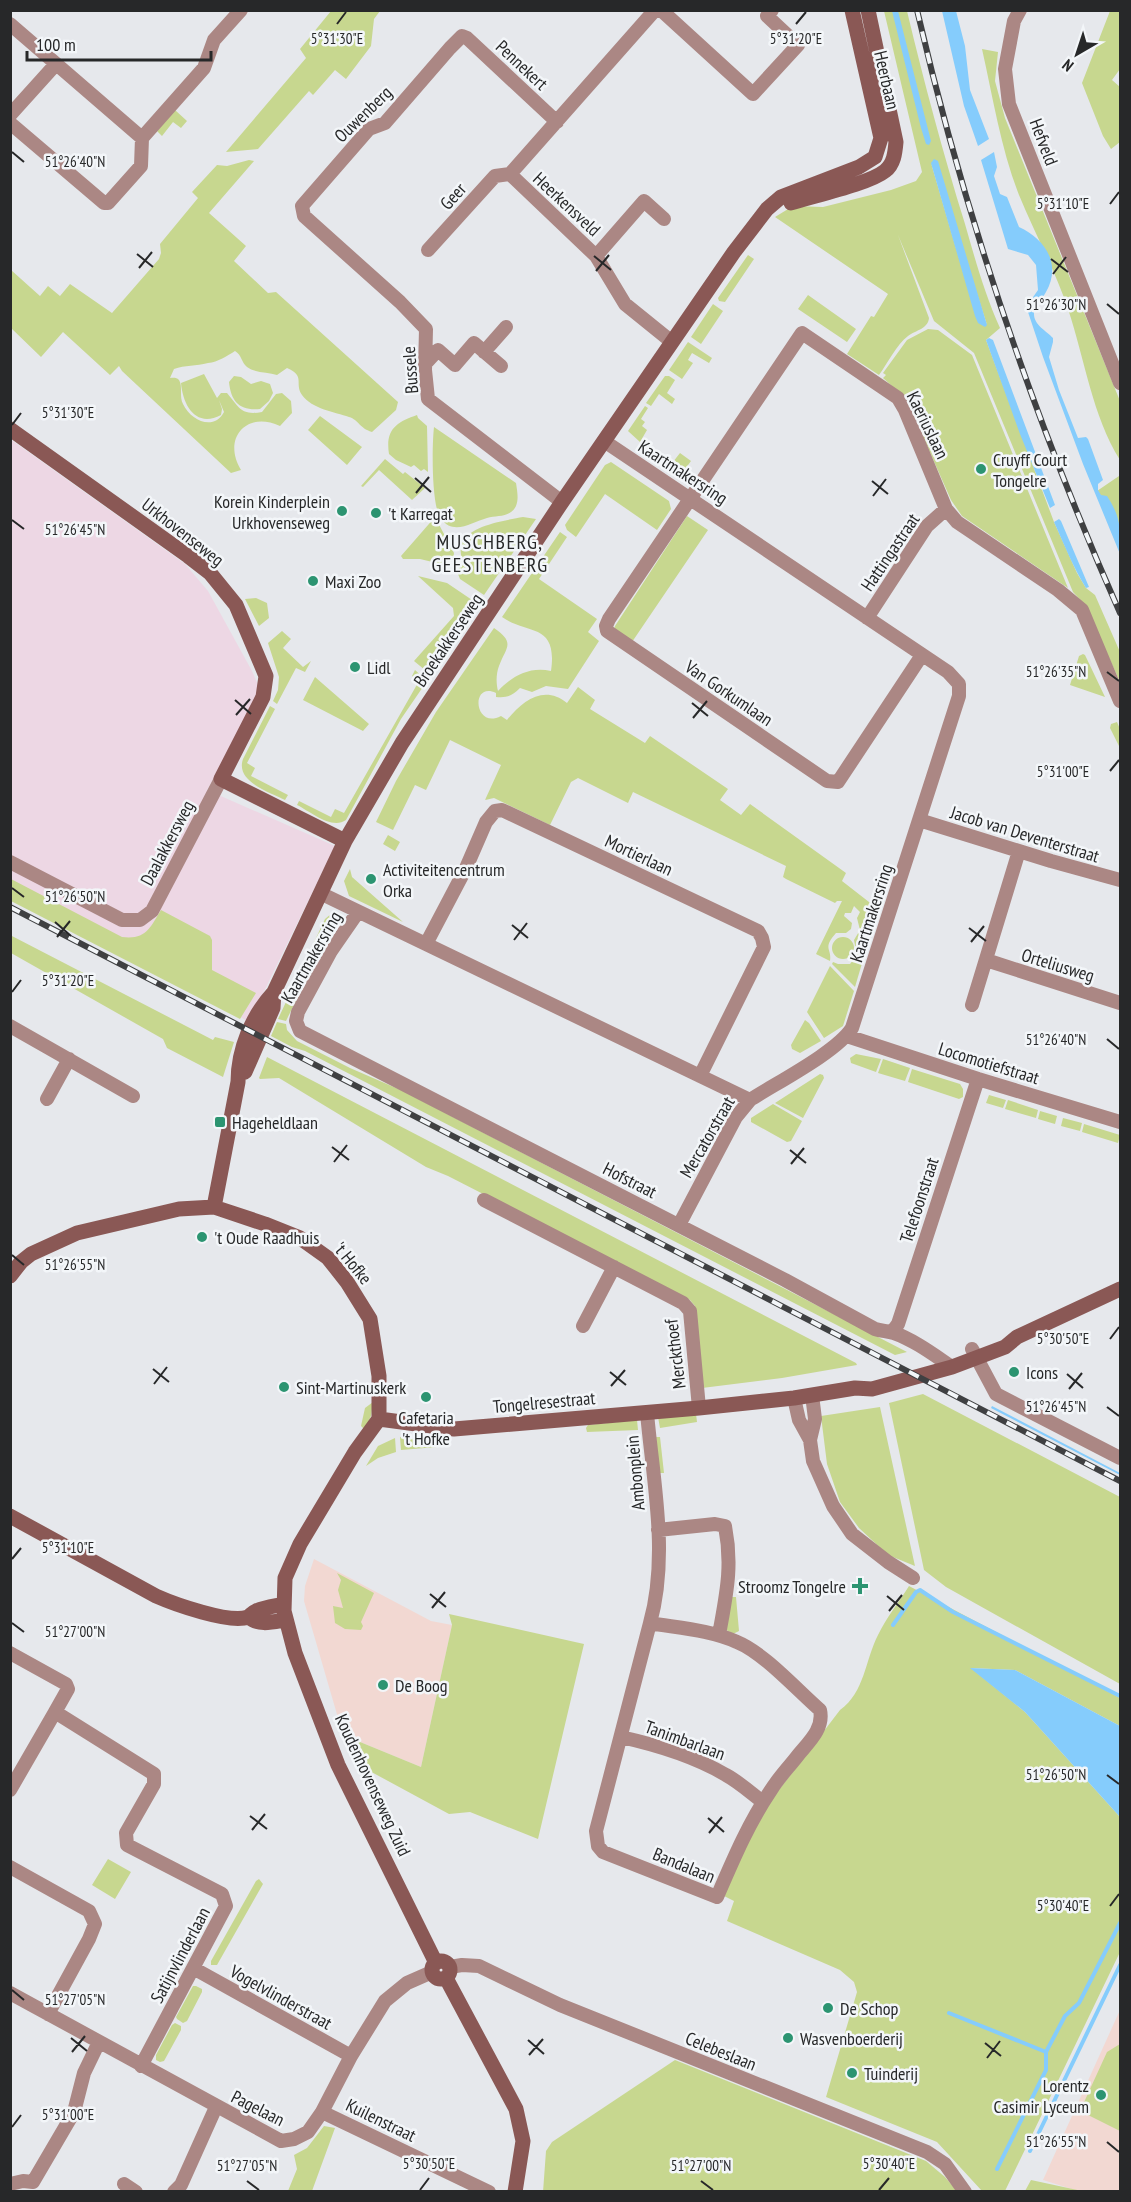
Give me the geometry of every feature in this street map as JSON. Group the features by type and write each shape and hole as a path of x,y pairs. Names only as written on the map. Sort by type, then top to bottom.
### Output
{"street":[{"path":"13,129 104,203 108,202 141,166 142,138 204,68 214,40 242,10"},
{"name":"Heerkensveld","path":"655,10 510,174 596,256 625,304 672,342"},
{"path":"661,10 753,94 798,45 767,16 772,10"},
{"name":"Heerbaan","path":"852,10 881,138 875,157"},
{"name":"Heerbaan","path":"767,209 873,179 886,171 895,157 896,142 868,10"},
{"name":"Hefveld","path":"1020,10 1014,21 1005,69 1009,104 1120,383"},
{"path":"10,24 142,138"},
{"name":"Pennekert","path":"462,36 467,38 557,122"},
{"name":"Ouwenberg","path":"313,192 369,129 385,123 462,36"},
{"path":"10,115 56,64"},
{"name":"Broekakkerseweg","path":"214,1207 238,1082 249,1067 253,1037 273,1008 274,992 345,841 402,743 562,502 734,252 767,209 781,197 859,167 875,157"},
{"name":"Geer","path":"428,250 495,176 510,174"},
{"name":"Bussele","path":"313,192 302,206 304,216 400,302 426,329 425,364 428,399 562,502"},
{"path":"596,256 644,201 664,219"},
{"path":"484,352 506,327"},
{"name":"Kaeriuslaan","path":"692,499 802,333 898,398 946,509 957,522 1058,590 1082,610 1120,701"},
{"path":"425,364 438,350 454,364 474,343 501,366"},
{"name":"Urkhovenseweg","path":"10,429 210,573 236,605 266,676 266,686 263,697 222,779"},
{"name":"Kaartmakersring","path":"321,894 750,1100 831,1050 847,1036 852,1028 959,696 959,684 955,678 922,655 604,441"},
{"name":"Van Gorkumlaan","path":"692,499 609,619 606,626 607,631 827,782 838,782 922,655"},
{"name":"Hattingastraat","path":"867,618 927,526 946,509"},
{"path":"222,779 345,841"},
{"name":"Daalakkersweg","path":"10,862 122,920 140,920 152,911 222,779"},
{"name":"Mortierlaan","path":"426,944 466,868 489,816 495,811 502,810 758,931 764,948 700,1076"},
{"name":"Jacob van Deventerstraat","path":"919,820 1120,880"},
{"path":"972,1005 1019,851"},
{"name":"Kaartmakersring","path":"296,1021 298,1012 331,951 358,912"},
{"name":"Orteliusweg","path":"986,960 1120,1003"},
{"name":"Hofstraat","path":"296,1021 300,1031 679,1225 875,1329 892,1332 947,1364"},
{"path":"10,1026 133,1096"},
{"name":"Locomotiefstraat","path":"847,1036 1120,1122"},
{"path":"47,1099 69,1059"},
{"name":"Telefoonstraat","path":"892,1332 898,1324 978,1079"},
{"name":"Mercatorstraat","path":"679,1225 736,1117 750,1100"},
{"name":"Merckthoef","path":"484,1200 683,1303 690,1311 699,1408"},
{"name":"'t Hofke","path":"10,1276 16,1259 77,1233 179,1209 214,1207 265,1224 300,1239 328,1258 370,1319 379,1377 379,1419"},
{"path":"583,1326 615,1267"},
{"name":"Tongelresestraat","path":"379,1419 454,1429 699,1408 794,1398 855,1388 868,1381 947,1364 974,1354 999,1339 1017,1337 1120,1289"},
{"path":"974,1354 996,1394 1120,1458"},
{"path":"810,1440 815,1419 812,1395"},
{"path":"794,1398 799,1420 810,1440 813,1461 833,1506 852,1534 913,1578"},
{"name":"Ambonplein","path":"647,1413 658,1530 659,1578 650,1623"},
{"path":"10,1516 156,1596 179,1606 199,1612 238,1617 249,1617 254,1612 284,1612 285,1578 300,1544 355,1452 379,1419"},
{"name":"Ambonplein","path":"658,1530 715,1524 725,1526 729,1547 729,1579 719,1635"},
{"name":"Koudenhovenseweg Zuid","path":"284,1612 295,1653 338,1765 441,1970 516,2109 523,2141 515,2192"},
{"name":"Bandalaan","path":"650,1623 719,1635 740,1642 756,1653 820,1710 821,1717 817,1732 772,1788 742,1838 717,1897 603,1852 598,1846 596,1831 650,1623"},
{"path":"10,1653 66,1684 68,1689 14,1775 10,1790"},
{"name":"Satijnvlinderlaan","path":"55,1712 154,1774 154,1784 126,1833 127,1845 222,1894 226,1906 141,2066"},
{"name":"Tanimbarlaan","path":"621,1737 648,1743 693,1759 726,1775 763,1802"},
{"path":"10,1867 88,1911 95,1924 48,2014"},
{"name":"Celebeslaan","path":"441,1970 462,1965 479,1966 560,2005 927,2152 945,2164 965,2192"},
{"name":"Vogelvlinderstraat","path":"193,1968 351,2056"},
{"name":"Pagelaan","path":"10,1993 281,2141 294,2139 308,2132 322,2112 351,2056 384,2001 407,1983 441,1970"},
{"path":"10,2184 23,2181 33,2182 74,2112 84,2073 99,2042"},
{"path":"174,2192 181,2185 216,2107"},
{"name":"Kuilenstraat","path":"322,2112 489,2192"}],"shaded area":[{"path":"10,439 185,564 208,591 252,671 262,694 207,790 335,846 249,1022 141,960 11,896"},
{"name":"De Boog","path":"314,1559 431,1621 452,1625 421,1767 343,1735 304,1601 305,1586"},
{"name":"Lorentz Casimir Lyceum","path":"1120,2010 1120,2191 1078,2191 1043,2180"}],"green space":[{"path":"331,11 380,11 374,19 371,46 346,79 335,70 313,95 309,91 258,149 226,152 306,58 300,49"},
{"path":"884,11 907,11 949,171 981,277 1000,328 986,340 1054,522 1077,573 1086,588 1095,595 1120,652 1120,682 1085,605 1073,592 974,353 934,321 898,235 929,318 924,327 908,336 900,344 879,375 847,354 888,294 775,217 793,206 823,207 891,190 916,181 922,172","holes":["931,163 987,325 963,272"]},
{"path":"1110,11 1120,11 1120,69 1112,80 1120,87 1120,142 1111,149 1103,136 1082,83"},
{"path":"982,49 998,52 995,81 1005,118 1120,401 1120,460 1102,425 1063,295 1013,178"},
{"path":"175,110 187,121 181,128 173,122 162,136 157,131"},
{"path":"249,160 254,161 209,213 246,246 234,261 268,293 276,292 398,402 396,410 372,432 352,418 318,407 306,400 300,391 298,377 293,371 287,368 277,375 254,370 245,365 235,351 215,361 174,369 170,378 179,380 183,404 191,415 203,422 220,418 224,412 219,400 221,415 204,419 198,417 188,407 181,383 204,374 217,398 221,393 227,393 241,409 249,413 262,412 276,394 282,393 291,401 292,413 280,426 268,422 257,422 241,430 234,448 241,470 231,473 119,366 110,375 63,332 41,357 11,328 11,270 40,296 48,286 60,296 70,284 112,313 159,259 160,244 198,198 192,192 217,165 227,166"},
{"path":"748,255 754,259 725,302 719,301 718,298"},
{"path":"808,295 856,329 847,342 798,309"},
{"path":"713,304 723,311 701,344 691,337"},
{"path":"928,329 938,330 972,355 1068,588 962,516 951,500 910,407 902,395 883,378 886,375 883,373 907,340"},
{"path":"688,342 712,358 709,363 692,353 688,360 693,363 682,379 669,370"},
{"path":"234,376 241,377 251,384 261,381 270,384 273,393 269,401 260,409 242,407 234,400 230,389 229,382"},
{"path":"665,376 675,380 667,393 675,399 672,404 659,394 651,406 646,403"},
{"path":"645,406 648,408 641,419 645,422 642,426 647,430 640,442 628,431"},
{"path":"417,415 427,426 428,472 424,469 421,471 414,465 411,467 389,454 389,438 394,428"},
{"path":"320,416 362,447 347,465 308,430"},
{"path":"434,427 516,483 518,494 516,506 510,513 457,527 446,524 441,519 435,502 434,489"},
{"path":"680,453 691,461 683,472 677,474 669,467"},
{"path":"385,459 425,488 412,500 379,470 363,487 361,486"},
{"path":"611,462 669,501 671,509 657,530 605,494 576,537 567,530 565,525 605,465"},
{"path":"1119,476 1120,479 1120,526 1097,491"},
{"path":"687,516 708,530 632,642 614,629 615,626"},
{"path":"435,517 454,553 453,560 445,565 420,559 403,559 401,556"},
{"path":"523,517 536,519 484,595 460,579 458,574 461,547 467,536 481,527"},
{"path":"560,532 567,537 539,579 597,619 588,632 599,641 568,689 546,686 532,692 520,688 512,695 503,697 496,697 496,693 488,691 479,699 481,712 485,717 492,719 501,716 507,720 519,707 534,697 550,695 567,703 578,687 595,700 590,709 645,743 650,736 728,789 720,800 741,815 750,804 846,873 842,881 878,909 855,987 832,964 833,962 850,964 857,955 854,940 860,930 857,918 860,912 854,906 851,913 845,913 844,916 852,923 851,929 846,933 836,933 829,942 830,961 816,954 842,901 835,903 786,879 783,877 786,866 633,792 628,803 578,778 571,782 550,825 494,798 485,800 501,765 450,740 426,790 415,785 393,830 376,822 396,781 436,712 494,628 507,642 497,672 498,691 509,681 529,671 551,671 552,655 550,644 545,637 502,617"},
{"path":"418,576 447,583 478,604 431,675 414,661 454,616 453,608"},
{"path":"256,598 267,603 269,618 259,626 245,599"},
{"path":"282,631 291,639 283,648 303,667 311,661 305,672 296,668 277,704 273,701 278,690 279,677 268,643"},
{"path":"1083,654 1105,697 1070,685 1079,656"},
{"path":"415,670 427,681 401,719 346,820 334,823 297,805 299,801 331,817 335,809 344,813 419,681 412,676"},
{"path":"315,677 369,724 363,731 303,700"},
{"path":"270,706 275,709 247,763 255,768 251,776 288,795 285,800 255,785 244,774 242,767 243,759"},
{"path":"1117,722 1120,729 1120,748 1110,728 1111,724"},
{"path":"388,835 400,842 395,851 383,844"},
{"path":"350,869 352,877 403,922 349,896 344,881"},
{"path":"11,879 122,937 142,935 161,910 210,936 212,970 256,993 240,1019 11,901"},
{"path":"332,913 339,914 342,922 327,937 286,1021 278,1019 325,919"},
{"path":"10,935 213,1040 215,1037 234,1042 223,1077 167,1048 163,1039 11,953"},
{"path":"843,937 851,940 854,948 851,956 843,959 835,956 832,948 835,940"},
{"path":"830,966 854,991 843,1026 824,1038 807,1012"},
{"path":"805,1020 821,1041 800,1053 792,1049 791,1045"},
{"path":"277,1022 286,1024 287,1030 297,1041 350,1068 403,1091 907,1352 895,1355 305,1051 271,1036"},
{"path":"856,1054 881,1059 876,1072 851,1063 850,1058"},
{"path":"267,1057 857,1365 782,1378 702,1388 695,1306 690,1300 448,1176 426,1167 279,1078 260,1079"},
{"path":"883,1059 910,1068 905,1081 878,1073"},
{"path":"912,1069 960,1084 963,1097 959,1099 908,1082"},
{"path":"820,1074 824,1078 803,1118 775,1103"},
{"path":"989,1095 1006,1100 1003,1108 986,1103"},
{"path":"1008,1100 1038,1110 1036,1118 1005,1109"},
{"path":"773,1104 802,1121 791,1141 787,1142 751,1122 751,1118"},
{"path":"1040,1111 1057,1116 1055,1124 1038,1119"},
{"path":"1063,1118 1082,1123 1080,1131 1061,1126"},
{"path":"1084,1124 1120,1135 1118,1143 1082,1132"},
{"path":"923,1394 1120,1497 1120,1684 946,1587 924,1570 889,1403"},
{"path":"373,1402 371,1416 365,1430 361,1426 365,1408"},
{"path":"880,1407 915,1566 888,1555 859,1528 840,1502 827,1464 821,1416"},
{"path":"696,1414 697,1422 660,1428 658,1417"},
{"path":"637,1420 638,1430 587,1432 586,1428 588,1425"},
{"path":"400,1437 449,1446 401,1450"},
{"path":"656,1437 660,1437 664,1473 659,1473"},
{"path":"395,1438 396,1452 378,1458 366,1466 378,1446"},
{"path":"337,1573 374,1593 361,1622 363,1626 361,1630 345,1629 335,1623 333,1606 343,1608 338,1590 341,1580"},
{"path":"909,1586 1120,1698 1120,1726 1015,1670 971,1668 1025,1712 1120,1817 1120,1952 1005,2191 982,2191 937,2142 826,2097 857,1992 854,1982 840,1970 727,1921 734,1901 722,1895 744,1846 772,1799 840,1710 855,1694 878,1635"},
{"path":"731,1597 736,1597 739,1631 733,1634 725,1629"},
{"path":"449,1614 584,1644 538,1839 470,1812 449,1814 353,1762 343,1735 421,1767 452,1625"},
{"path":"108,1859 131,1872 115,1899 92,1885"},
{"path":"259,1879 263,1884 217,1965 211,1965 211,1961"},
{"path":"193,1986 202,1989 202,1992 187,2021 183,2023 176,2017"},
{"path":"175,2023 181,2026 181,2030 164,2061 160,2062 156,2060 156,2055"},
{"path":"1120,2044 1120,2131 1080,2111 1107,2052"},
{"path":"675,2060 926,2161 957,2191 543,2192 546,2151 552,2142"},
{"path":"324,2126 335,2128 312,2191 288,2191 297,2169 294,2155 307,2148"},
{"path":"1031,2180 1082,2191 1025,2191"}],"water":[{"path":"892,11 898,11 931,141 929,145 926,144 921,128"},
{"path":"942,11 956,11 965,46 970,90 989,139 978,146 964,106"},
{"path":"994,152 997,167 994,176 1000,194 1007,197 1019,227 1043,245 1051,262 1050,282 1036,307 1034,317 1053,338 1049,357 1059,390 1078,438 1088,439 1103,480 1098,484 1098,490 1101,495 1107,496 1118,518 1120,554 1083,464 1028,312 1031,300 1038,290 1036,265 1028,255 1008,249 981,160"},
{"path":"934,159 938,161 987,325 985,327 978,323 975,316 931,163"},
{"path":"989,338 993,340 1055,505 1050,508 986,340"},
{"path":"1059,519 1089,587 1086,588 1077,572 1054,522"},
{"path":"992,1406 1120,1473 1120,1475 991,1408"},
{"path":"970,1668 1015,1670 1120,1726 1120,1817 1025,1712"}],"waterway":[{"path":"893,1625 916,1592 920,1590 953,1612 1120,1696"},
{"path":"997,2169 1046,2070 1046,2052 1065,2016 1079,2003 1120,1923"},
{"path":"1030,2151 1120,1965"},
{"path":"949,2013 1046,2052"}],"railway":[{"path":"917,10 957,164 1004,316 1059,466 1120,613"},
{"path":"10,907 1120,1481"}],"place":[{"name":"Cruyff Court Tongelre","path":"981,469"},
{"name":"Korein Kinderplein Urkhovenseweg","path":"342,511"},
{"name":"'t Karregat","path":"376,513"},
{"name":"Maxi Zoo","path":"313,581"},
{"name":"Lidl","path":"355,667"},
{"name":"Activiteitencentrum Orka","path":"371,879"},
{"name":"Hageheldlaan","path":"220,1122"},
{"name":"'t Oude Raadhuis","path":"202,1237"},
{"name":"Icons","path":"1014,1372"},
{"name":"Sint-Martinuskerk","path":"284,1387"},
{"name":"Cafetaria 't Hofke","path":"426,1397"},
{"name":"Stroomz Tongelre","path":"860,1586"},
{"name":"De Boog","path":"383,1685"},
{"name":"De Schop","path":"828,2008"},
{"name":"Wasvenboerderij","path":"788,2038"},
{"name":"Tuinderij","path":"852,2073"},
{"name":"Lorentz Casimir Lyceum","path":"1101,2095"}],"district":[{"name":"MUSCHBERG, GEESTENBERG","path":"490,554"}]}
